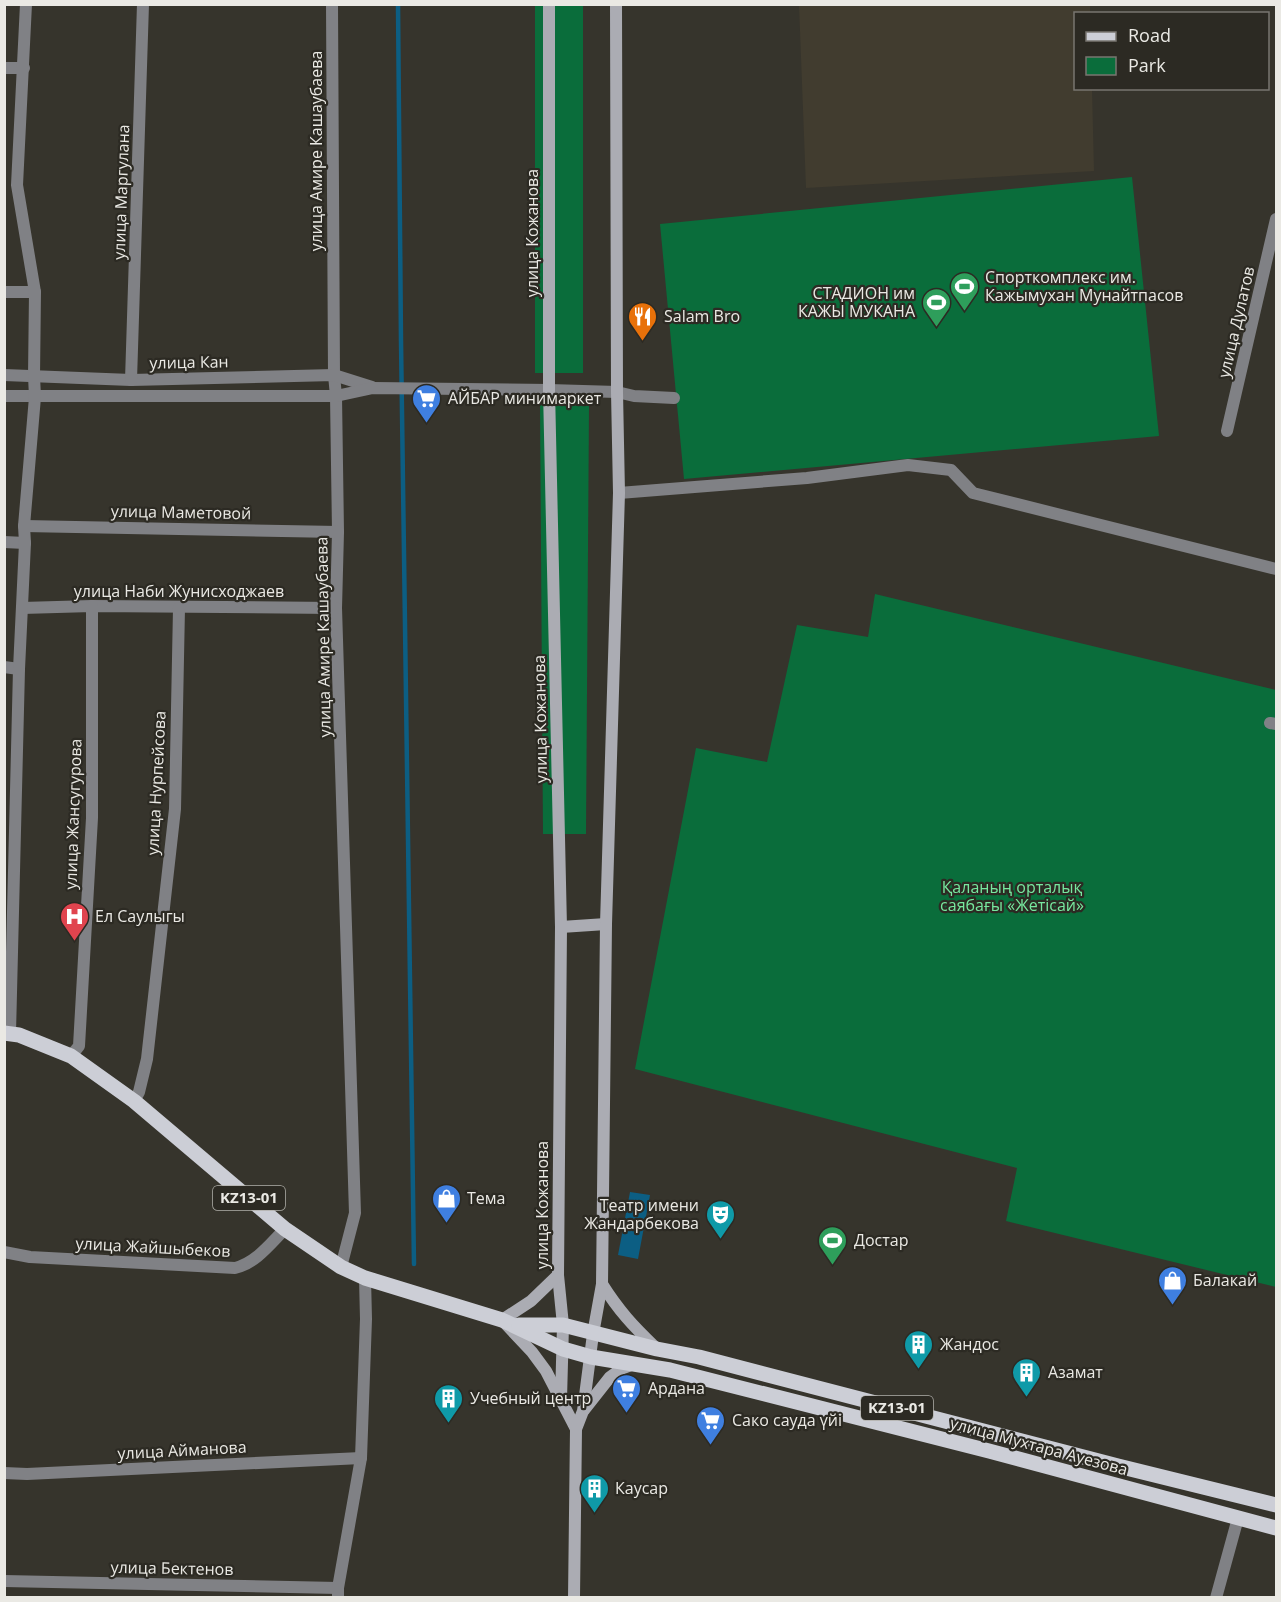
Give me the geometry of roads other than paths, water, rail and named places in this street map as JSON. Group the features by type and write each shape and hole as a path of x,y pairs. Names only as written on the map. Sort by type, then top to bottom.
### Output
{"main road":[{"name":"улица Мухтара Ауезова","path":"7,1033 19,1035 71,1056 134,1101 285,1229 341,1267 365,1278 509,1322 563,1349 591,1357 670,1370 989,1451 1276,1528"},
{"name":"улица Мухтара Ауезова","path":"509,1322 563,1325 593,1334 699,1357 1276,1505"}],"street":[{"path":"7,1033 24,526 36,397 35,292 11,185 24,68 26,4"},
{"name":"улица Маргулана","path":"131,380 143,4"},
{"name":"улица Амире Кашаубаева","path":"332,4 334,375 338,532 336,608 355,1214 341,1267"},
{"name":"улица Кожанова","path":"549,4 549,390 561,927 558,1275 563,1325 561,1399 576,1429"},
{"name":"улица Кожанова","path":"574,1598 576,1429 583,1411 602,1284 606,924 619,493 616,4"},
{"path":"4,68 24,68"},
{"name":"улица Дулатов","path":"1227,431 1276,219"},
{"path":"4,292 35,292"},
{"name":"улица Кан","path":"4,375 131,380 334,375 373,388"},
{"name":"улица Кан","path":"4,396 336,396 373,388 617,392 634,396 674,398"},
{"path":"619,493 807,478 908,465 919,466 951,470 973,493 1276,569"},
{"name":"улица Маметовой","path":"24,526 338,532"},
{"path":"4,542 25,543"},
{"name":"улица Наби Жунисходжаев","path":"22,608 92,606 336,608"},
{"name":"улица Жансугурова","path":"71,1056 79,1046 92,818 92,606"},
{"name":"улица Нурпейсова","path":"134,1101 139,1092 147,1059 175,809 179,608"},
{"path":"4,668 19,669"},
{"path":"561,927 606,924"},
{"name":"улица Жайшыбеков","path":"4,1252 30,1257 235,1268 246,1265 260,1255 285,1229"},
{"path":"558,1275 509,1322 546,1371 561,1399"},
{"path":"338,1593 361,1458 366,1319 365,1278"},
{"path":"602,1284 632,1326 657,1349"},
{"path":"583,1411 610,1377 636,1363"},
{"name":"улица Айманова","path":"4,1473 361,1458"},
{"path":"1216,1598 1238,1518"},
{"name":"улица Бектенов","path":"4,1581 338,1593"}],"water":[{"path":"630,1192 650,1195 638,1259 618,1255"}],"waterway":[{"path":"398,4 414,1264"}],"place":[{"name":"Спорткомплекс им. Кажымухан Мунайтпасов","path":"964,312"},
{"name":"СТАДИОН им КАЖЫ МУКАНА","path":"936,328"},
{"name":"Salam Bro","path":"643,342"},
{"name":"АЙБАР минимаркет","path":"427,424"},
{"name":"Ел Саулыгы","path":"74,942"},
{"name":"Тема","path":"446,1224"},
{"name":"Театр имени Жандарбекова","path":"720,1240"},
{"name":"Достар","path":"833,1266"},
{"name":"Балакай","path":"1172,1306"},
{"name":"Жандос","path":"919,1370"},
{"name":"Азамат","path":"1027,1398"},
{"name":"Ардана","path":"627,1414"},
{"name":"Учебный центр","path":"449,1424"},
{"name":"Сако сауда үйі","path":"711,1446"},
{"name":"Каусар","path":"594,1514"}],"park label":[{"name":"Қаланың орталық саябағы «Жетісай»","path":"1012,896"}]}
